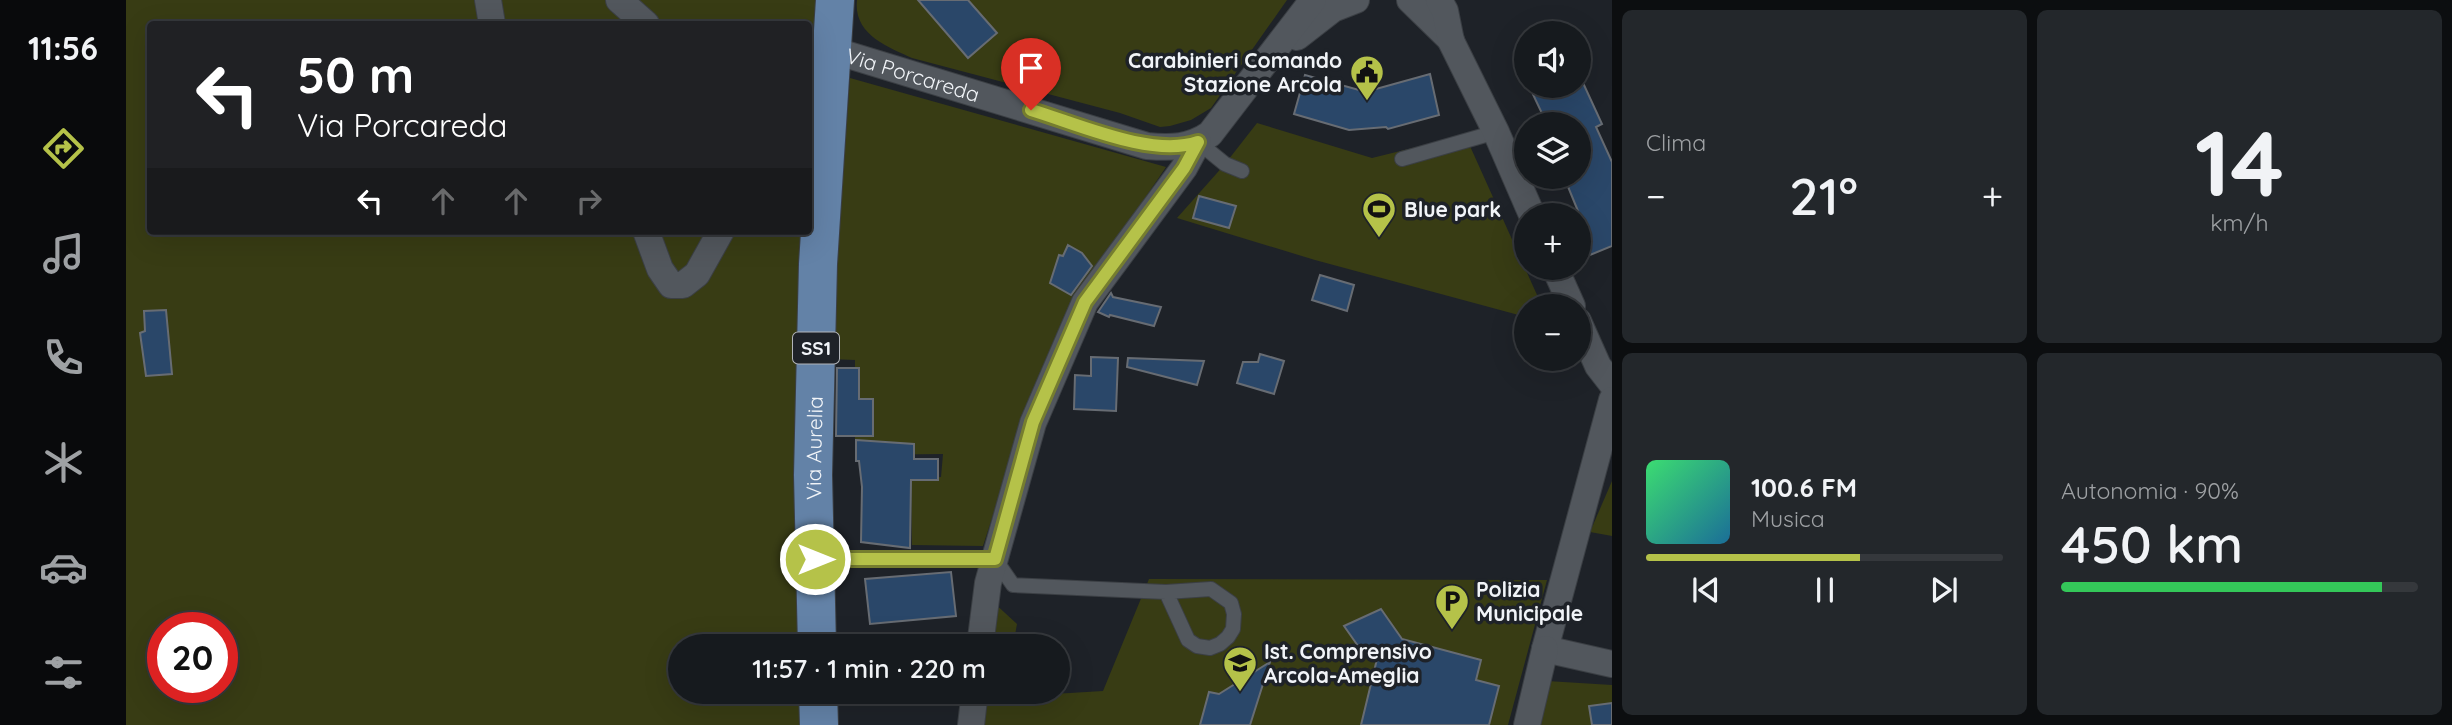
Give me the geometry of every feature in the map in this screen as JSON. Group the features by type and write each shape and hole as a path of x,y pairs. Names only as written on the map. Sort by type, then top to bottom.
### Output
{"main road":[{"name":"Via Aurelia","path":"817,634 813,475 818,264 835,0"},
{"path":"818,704 819,725"}],"street":[{"path":"488,0 492,21"},
{"path":"619,0 643,21"},
{"path":"982,634 988,583 1033,422 1085,302 1184,168 1198,142 1210,134 1313,0"},
{"path":"1270,57 1333,9 1356,0"},
{"path":"1410,0 1451,41"},
{"path":"1439,0 1451,41 1496,132 1527,203"},
{"path":"812,85 832,50"},
{"name":"Via Porcareda","path":"832,50 1147,146 1178,147 1198,142"},
{"path":"647,235 660,269 671,285 682,285 697,274 719,235"},
{"path":"1591,350 1598,366 1612,384"},
{"path":"1527,725 1612,400"},
{"path":"1545,649 1612,664"},
{"path":"971,725 973,704"}],"lane":[{"path":"1402,159 1496,132"},
{"path":"1198,142 1224,164 1242,171"},
{"path":"815,559 995,559 1013,585 1166,592 1211,589 1231,603 1234,621 1228,637 1210,648 1197,646 1188,640 1166,592"}],"green space":[{"path":"126,0 821,0 812,122 812,21 147,21 147,235 805,235 800,634 668,634 668,704 801,704 801,725 126,725"},
{"path":"857,0 1287,0 1211,108 1191,120 1160,127 1120,113 912,58 883,44 866,30 857,12"},
{"path":"850,78 1166,167 1093,275 1013,453 983,546 912,545 911,480 941,477 943,454 855,455 855,360 830,359"},
{"name":"Blue park","path":"1257,123 1372,158 1465,135 1514,244 1514,280 1530,280 1537,294 1514,294 1514,314 1315,260 1177,218"},
{"path":"1612,481 1612,536 1590,532"},
{"path":"1149,579 1547,580 1508,725 976,725 979,704 1070,704 1070,693 1103,691"},
{"path":"992,601 1017,624 1015,634 988,634"},
{"path":"1547,681 1612,685 1612,725 1537,725"}],"building":[{"path":"918,0 968,0 997,33 968,58"},
{"name":"Carabinieri Comando Stazione Arcola","path":"1430,74 1439,115 1388,129 1349,130 1294,114 1305,75 1359,90 1376,89"},
{"path":"1535,98 1590,98 1602,124 1596,127 1612,162 1612,246 1591,255 1591,203 1575,203 1569,189 1591,189 1591,112 1541,112"},
{"path":"1199,196 1236,206 1229,228 1193,218"},
{"path":"1068,245 1082,253 1092,266 1071,295 1050,283 1059,255 1063,256"},
{"path":"1320,275 1354,285 1347,311 1312,300"},
{"path":"1111,293 1113,297 1161,307 1154,326 1110,315 1109,317 1098,312"},
{"path":"166,310 172,374 146,376 140,333 145,331 144,311"},
{"path":"1260,354 1284,361 1274,394 1237,383 1243,362 1258,362"},
{"path":"1091,357 1118,358 1116,411 1074,409 1075,375 1091,376"},
{"path":"1128,358 1204,361 1197,385 1127,367"},
{"path":"837,368 859,368 859,399 873,399 873,436 836,436"},
{"path":"856,440 914,444 914,459 938,459 938,480 911,480 910,548 861,542 862,487 859,461 856,461"},
{"path":"951,572 956,616 870,624 865,579"},
{"path":"1381,609 1402,639 1481,660 1476,680 1499,686 1489,725 1361,725 1377,659 1363,653 1344,626"},
{"name":"Ist. Comprensivo Arcola-Ameglia","path":"1270,662 1250,725 1200,725 1209,692 1219,694"},
{"path":"1612,703 1612,725 1592,725 1589,706"}],"place":[{"name":"Carabinieri Comando Stazione Arcola","path":"1367,102"},
{"name":"Blue park","path":"1379,239"},
{"name":"Polizia Municipale","path":"1452,631"},
{"name":"Ist. Comprensivo Arcola-Ameglia","path":"1240,693"}],"route":[{"path":"815,559 995,559 1033,422 1085,302 1184,168 1198,142 1178,147 1147,146 1031,110"}]}
